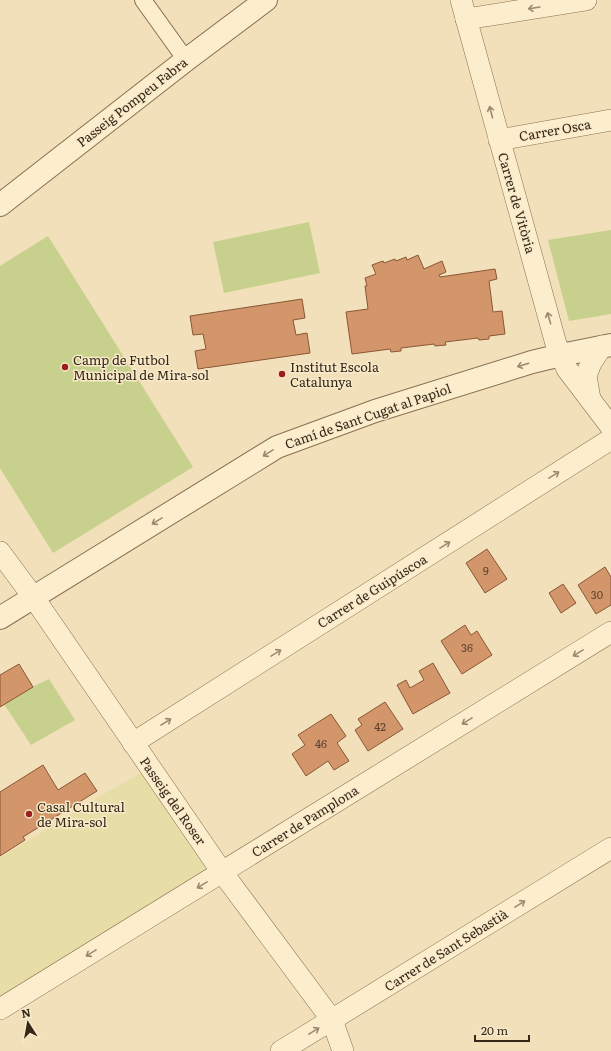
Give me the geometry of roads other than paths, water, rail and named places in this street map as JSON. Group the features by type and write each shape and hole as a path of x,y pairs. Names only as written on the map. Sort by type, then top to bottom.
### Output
{"street":[{"path":"143,0 186,60"},
{"name":"Passeig Pompeu Fabra","path":"3,198 266,0"},
{"path":"463,9 586,0"},
{"name":"Carrer de Vitòria","path":"463,9 554,339 567,369 611,427"},
{"name":"Carrer Osca","path":"499,140 611,120"},
{"name":"Carrer de Vitòria","path":"590,399 586,376 591,363 606,345"},
{"name":"Camí de Sant Cugat al Papiol","path":"0,618 276,448 374,411 561,355 606,345"},
{"name":"Carrer de Guipúscoa","path":"133,743 611,439"},
{"name":"Passeig del Roser","path":"0,552 34,598 222,872 332,1020 343,1051"},
{"name":"Carrer de Pamplona","path":"3,1003 222,872 611,632"},
{"name":"Carrer de Sant Sebastià","path":"281,1051 611,848"}],"place":[{"name":"Camp de Futbol Municipal de Mira-sol","path":"65,367"},
{"name":"Institut Escola Catalunya","path":"282,374"},
{"name":"Casal Cultural de Mira-sol","path":"29,814"}]}
